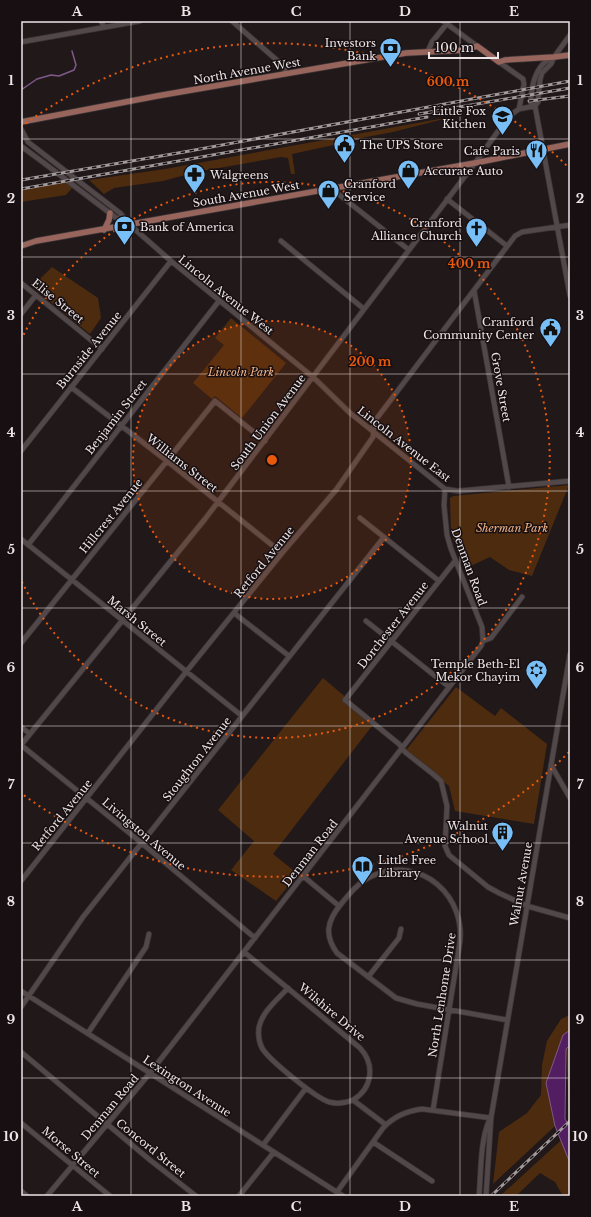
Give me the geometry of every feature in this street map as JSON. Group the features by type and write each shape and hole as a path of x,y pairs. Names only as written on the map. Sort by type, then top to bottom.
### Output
{"main road":[{"name":"North Avenue West","path":"21,122 406,53 467,50 476,46"},
{"path":"476,46 499,62 505,60 554,57 570,54"},
{"name":"South Avenue West","path":"21,246 36,241 332,189 570,144"},
{"path":"104,230 109,220 110,213"}],"street":[{"path":"101,21 104,27"},
{"path":"21,42 140,21"},
{"path":"232,21 279,62 284,68 286,74"},
{"path":"428,51 432,42 446,22 476,46"},
{"path":"570,35 554,57 551,64 541,75 538,102 535,106 570,296"},
{"path":"499,62 523,79 524,84 520,107 535,106"},
{"name":"South Union Avenue","path":"21,745 217,502 475,163 509,116 520,107"},
{"name":"Lincoln Avenue West","path":"21,130 28,142 120,213 130,225 219,302 313,377"},
{"name":"Lincoln Avenue West","path":"21,146 115,217 130,225"},
{"path":"332,189 409,250"},
{"path":"447,199 507,246"},
{"name":"Retford Avenue","path":"21,881 186,672 282,553 336,490 373,437 374,422 515,236 522,232 570,224"},
{"path":"280,241 364,309"},
{"name":"Burnside Avenue","path":"21,451 171,261"},
{"name":"Elise Street","path":"21,283 102,348"},
{"name":"Grove Street","path":"474,290 509,487"},
{"path":"21,314 36,295"},
{"name":"Benjamin Street","path":"28,545 120,426 219,302"},
{"name":"Lincoln Avenue East","path":"313,377 350,413 445,489 458,491 570,481"},
{"name":"Williams Street","path":"71,387 282,553"},
{"name":"Hillcrest Avenue","path":"21,643 215,401 264,441"},
{"name":"Denman Road","path":"47,1196 150,1073 479,650 483,641 482,627 455,561 447,535 445,522 445,489"},
{"path":"360,518 439,581"},
{"name":"Stoughton Avenue","path":"21,1007 83,916 384,537"},
{"name":"Marsh Street","path":"21,539 242,716"},
{"name":"Dorchester Avenue","path":"402,748 345,700 455,561"},
{"path":"483,641 491,638 522,597"},
{"path":"234,613 289,656"},
{"path":"366,621 449,688"},
{"name":"Walnut Avenue","path":"486,1196 490,1118 570,654"},
{"path":"21,727 30,734"},
{"name":"Livingston Avenue","path":"21,745 142,843 255,938"},
{"path":"402,748 441,781 447,806 445,848 448,853 488,887 498,893 527,906 570,918"},
{"path":"551,765 570,798"},
{"name":"North Lenhome Drive","path":"339,906 360,883 371,876 384,872 396,871 413,873 425,877 442,888 454,903 459,916 461,941 433,1110"},
{"path":"303,876 339,906 334,912 328,932 330,942 337,953 396,998 417,1004 507,1020"},
{"path":"368,977 399,938 401,929"},
{"path":"88,1033 146,947 149,934"},
{"name":"Wilshire Drive","path":"244,952 365,1053 370,1065 370,1078 364,1091 353,1100"},
{"path":"288,988 262,1018 259,1028 259,1041 267,1055 306,1088 322,1098 334,1103 344,1103 353,1100 386,1125"},
{"name":"Lexington Avenue","path":"21,991 343,1196"},
{"name":"Concord Street","path":"21,1052 196,1196"},
{"path":"263,1145 306,1088"},
{"path":"337,1192 386,1125 396,1117 406,1112 422,1109 490,1118"},
{"name":"Walnut Avenue","path":"480,1196 481,1162 486,1128 490,1118"},
{"name":"Morse Street","path":"21,1123 110,1196"},
{"path":"373,1142 432,1181"},
{"path":"239,1196 274,1152"},
{"path":"21,1191 27,1196"}],"green space":[{"path":"444,119 393,132 345,141 343,143 292,154 295,174 291,174 288,158 281,157 196,172 163,181 114,188 104,194 89,180 165,169"},
{"path":"69,181 74,186 66,195 21,202 21,189"},
{"path":"52,267 98,298 101,318 90,334 32,287"},
{"name":"Lincoln Park","path":"231,318 286,363 242,418 215,396 212,399 193,383 224,345 215,338"},
{"name":"Sherman Park","path":"569,485 532,576 509,570 490,557 464,569 451,532 450,498 453,496"},
{"path":"323,678 407,749 456,687 495,716 501,708 547,744 534,824 455,811 449,786 372,726 273,854 298,874 276,901 231,870 254,841 218,810"},
{"path":"570,1015 570,1030 563,1035 546,1083 555,1126 493,1184 499,1132 527,1113 541,1095 542,1065 547,1041 561,1019"},
{"path":"570,1045 570,1109 569,1110 566,1049"},
{"path":"570,1132 570,1196 563,1196 555,1182 540,1173 516,1196 500,1196"}],"shaded area":[{"path":"570,1030 570,1045 566,1049 565,1119 570,1127 570,1163 555,1126 546,1083 563,1035"}],"waterway":[{"path":"21,90 37,79 51,75 59,76 74,70 76,65 72,51"}],"railway":[{"path":"21,180 184,152 570,81"},
{"path":"419,114 570,88"},
{"path":"529,101 570,96"},
{"path":"21,189 427,117"},
{"path":"491,1196 570,1121"}],"place":[{"name":"Investors Bank","path":"391,68"},
{"name":"Little Fox Kitchen","path":"502,136"},
{"name":"The UPS Store","path":"344,164"},
{"name":"Cafe Paris","path":"536,170"},
{"name":"Accurate Auto","path":"408,190"},
{"name":"Walgreens","path":"194,194"},
{"name":"Cranford Service","path":"328,210"},
{"name":"Bank of America","path":"124,246"},
{"name":"Cranford Alliance Church","path":"477,248"},
{"name":"Cranford Community Center","path":"550,348"},
{"name":"Temple Beth-El Mekor Chayim","path":"536,690"},
{"name":"Walnut Avenue School","path":"503,852"},
{"name":"Little Free Library","path":"363,886"}]}
